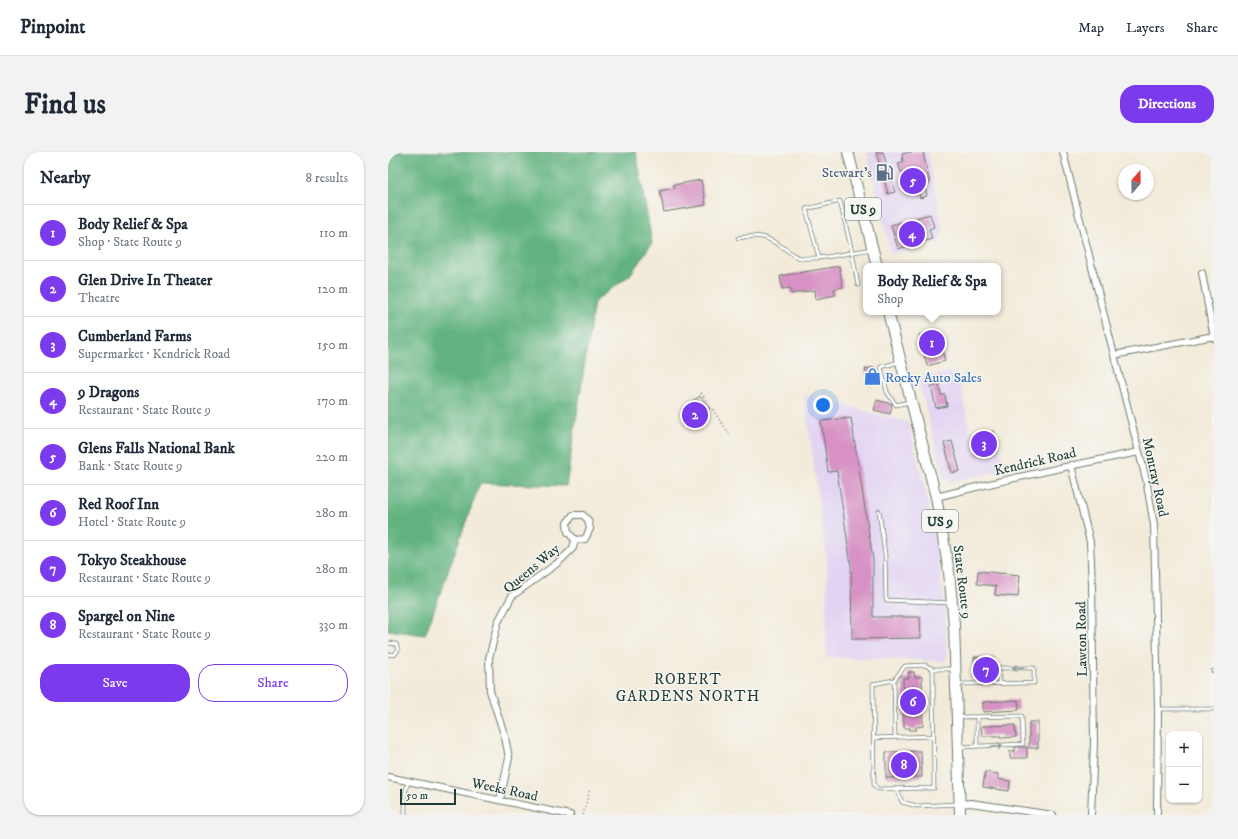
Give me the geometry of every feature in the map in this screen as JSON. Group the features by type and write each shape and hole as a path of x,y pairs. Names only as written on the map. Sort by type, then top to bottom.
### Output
{"main road":[{"name":"US 9","path":"848,152 876,263"},
{"name":"State Route 9","path":"889,315 936,498 949,572 954,624 957,684 960,815"}],"street":[{"name":"Montray Road","path":"1063,152 1146,480 1154,525 1158,709 1157,815"},
{"path":"1114,355 1214,337 1202,273"},
{"name":"Kendrick Road","path":"936,498 987,484 1071,465 1139,452"},
{"name":"Lawton Road","path":"1071,465 1090,542 1094,743 1091,815"},
{"name":"Queens Way","path":"573,515 583,515 588,520 590,529 584,539 575,540 568,532 568,523 573,515"},
{"name":"Queens Way","path":"500,800 509,758 505,737 490,691 489,658 498,622 512,596 559,562 573,548 575,540"},
{"name":"Weeks Road","path":"388,777 570,815"},
{"path":"960,804 970,803 1053,815"}],"lane":[{"path":"819,258 806,209 840,201 858,285"},
{"path":"738,238 752,235 764,237 777,243 796,257 812,259 873,249"},
{"path":"901,362 881,368 885,386 887,392 896,405 911,401"},
{"path":"879,510 885,554 886,600 952,603"},
{"path":"388,644 396,644 398,650 394,655 388,654"},
{"path":"895,737 894,680 905,666 926,665 933,670 956,669"},
{"path":"957,684 1034,683 1034,668 998,668 999,683"},
{"path":"894,680 873,684 874,785 878,789 934,788 933,670"},
{"path":"1158,709 1214,709"},
{"path":"958,717 1022,716 1023,737 1023,744 958,747"},
{"path":"977,717 977,746"},
{"path":"874,738 934,736"},
{"path":"405,815 405,795 408,781"},
{"path":"897,789 902,802 917,806 960,804"}],"path":[{"path":"701,393 731,436"},
{"path":"583,815 590,789"}],"shaded area":[{"path":"867,152 928,152 943,231 939,242 891,254"},
{"path":"949,372 959,378 970,432 995,427 1005,470 950,482 944,478 918,379"},
{"path":"804,395 908,422 931,515 945,608 947,661 826,657 827,561"}],"green space":[{"path":"388,152 636,152 652,243 630,275 594,302 566,486 480,483 425,635 388,630"}],"building":[{"name":"Stewart's","path":"876,152 883,152 895,192 888,194"},
{"path":"923,152 930,183 924,184 927,196 920,198 917,186 910,188 906,171 901,172 898,163 903,162 902,154"},
{"path":"701,180 706,205 664,212 660,191 675,188 673,185"},
{"path":"930,214 934,227 929,229 932,239 898,249 891,225"},
{"path":"839,266 843,287 834,289 835,295 816,299 815,290 791,294 790,288 782,289 780,276"},
{"path":"937,331 945,361 927,366 919,335"},
{"path":"875,367 879,383 869,386 865,369"},
{"path":"939,384 941,395 945,395 947,406 936,408 931,386"},
{"path":"700,396 710,409 694,420 684,407"},
{"path":"877,400 892,404 890,414 874,410"},
{"path":"851,418 873,560 873,617 920,617 921,638 852,639 851,565 837,471 828,472 821,421"},
{"path":"993,431 997,452 977,456 972,435"},
{"path":"952,441 960,471 952,473 944,443"},
{"path":"978,571 1020,575 1018,597 995,595 996,586 977,584"},
{"path":"974,657 994,658 994,678 974,678"},
{"path":"908,672 914,672 915,677 922,677 923,726 916,727 916,730 904,728 903,678 909,678"},
{"path":"1018,700 1019,710 983,712 983,702"},
{"path":"1029,722 1038,722 1038,748 1029,748"},
{"path":"1015,725 1016,737 1001,738 1001,736 982,736 981,726"},
{"path":"1015,747 1027,747 1027,758 1010,758 1010,751 1015,751"},
{"path":"921,751 922,777 886,778 886,752"},
{"path":"985,772 998,774 998,779 1010,781 1009,791 983,787"}],"place":[{"name":"Stewart's","path":"885,172"},
{"name":"Glens Falls National Bank","path":"913,181"},
{"name":"9 Dragons","path":"912,234"},
{"name":"Body Relief & Spa","path":"932,343"},
{"name":"Rocky Auto Sales","path":"872,377"},
{"name":"Glen Drive In Theater","path":"695,415"},
{"name":"Cumberland Farms","path":"984,444"},
{"name":"Tokyo Steakhouse","path":"986,670"},
{"name":"Red Roof Inn","path":"913,702"},
{"name":"Spargel on Nine","path":"904,765"}],"district":[{"name":"ROBERT GARDENS NORTH","path":"688,688"}]}
